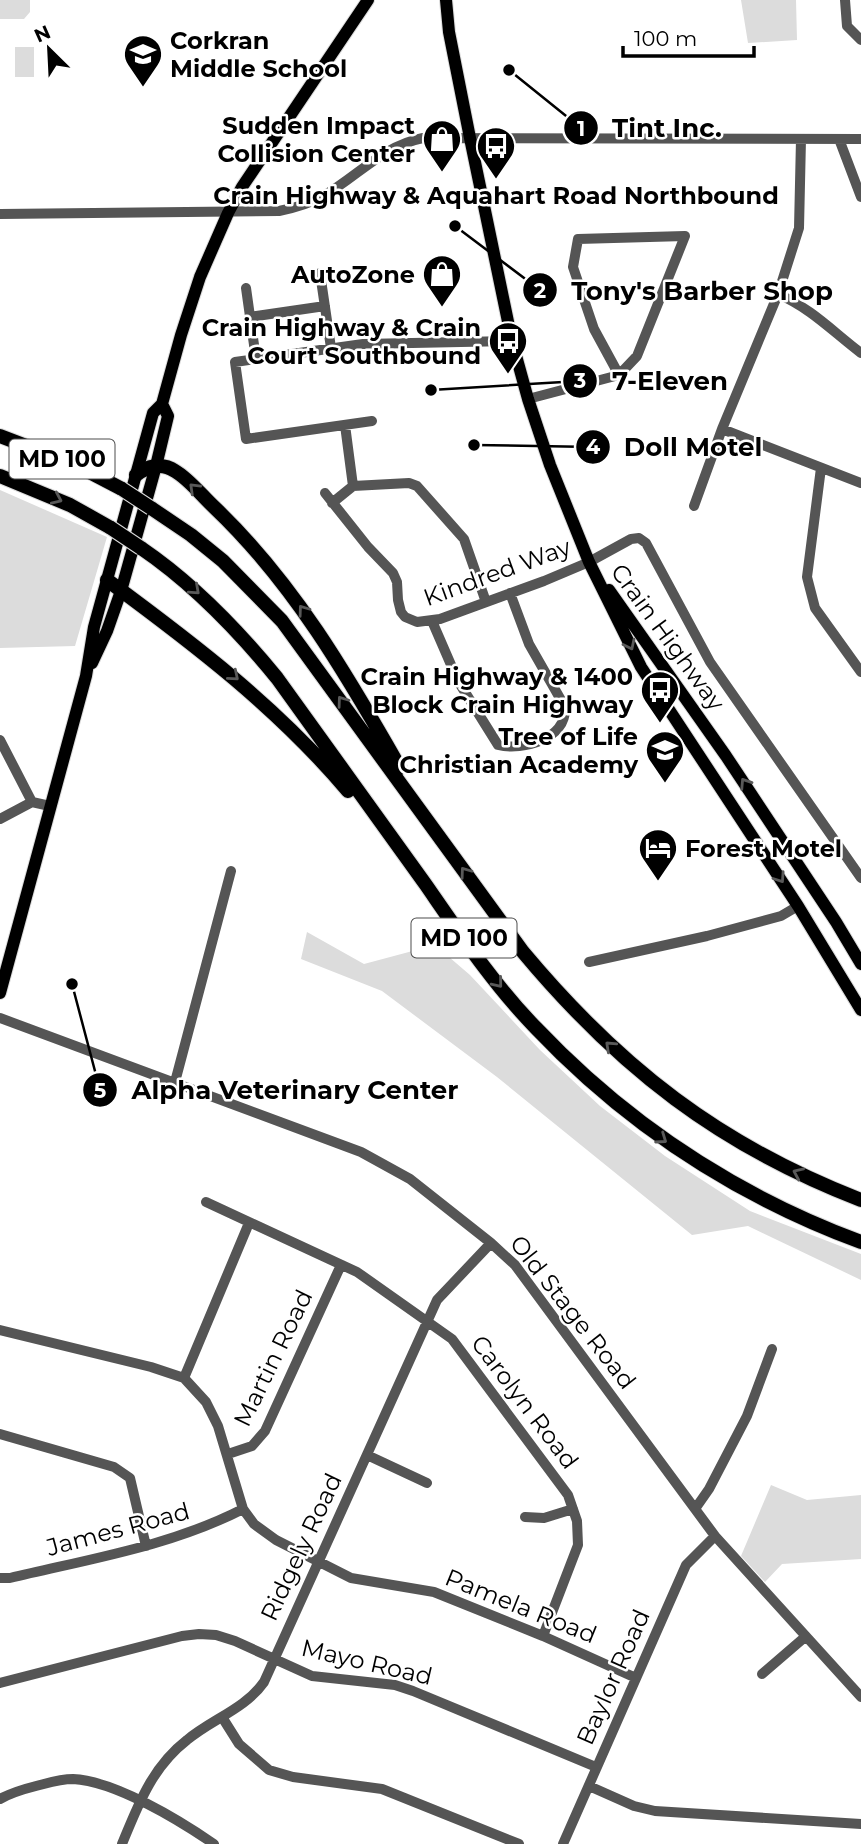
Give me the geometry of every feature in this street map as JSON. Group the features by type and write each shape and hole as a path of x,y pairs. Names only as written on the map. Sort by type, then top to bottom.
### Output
{"highway":[{"name":"MD 100","path":"0,436 76,465 122,489 191,535 223,561 282,621 523,952 564,1001 643,1075 688,1110 785,1167 861,1200"},
{"path":"136,475 156,466 175,470 226,519 289,590 337,659 439,836"},
{"name":"MD 100","path":"0,476 70,505 141,548 191,586 250,645 284,688 443,910 534,1027 617,1105 662,1140 715,1173 772,1204 861,1242"},
{"path":"107,580 212,658 279,716 346,789 443,910"}],"main road":[{"path":"0,993 86,676 94,627 153,413 162,404 195,292 228,213 254,169 368,0"},
{"path":"446,0 470,138 512,341 555,479 589,562"},
{"path":"86,676 107,631 121,591 156,466 167,416 162,404"},
{"name":"Crain Highway","path":"589,562 641,667 798,905 861,1010"},
{"name":"Crain Highway","path":"589,562 726,756 861,964"}],"street":[{"path":"845,0 847,26 861,40"},
{"path":"0,214 279,211 327,194 381,154 408,141 424,138 861,139"},
{"path":"694,506 722,429 778,294 799,228 801,139"},
{"path":"839,139 861,197"},
{"path":"528,399 619,375 637,356 685,236 578,239 573,267 594,329 619,375"},
{"path":"320,273 331,348"},
{"path":"246,288 256,359"},
{"path":"778,294 819,317 861,353"},
{"path":"250,317 325,306"},
{"path":"372,421 246,439 235,362 363,344 512,341"},
{"path":"345,425 353,486 410,483 417,486 464,539 486,602"},
{"path":"722,429 861,483"},
{"path":"821,468 807,577 815,608 861,672"},
{"name":"Kindred Way","path":"353,486 329,498 396,578 398,607 405,617 417,622 432,621 510,593 589,562 631,539 639,538 646,543 710,662 861,878"},
{"path":"432,621 458,681 498,745 510,748 525,747 551,734 566,716 565,707 529,644 510,593"},
{"path":"0,740 32,802"},
{"path":"0,819 32,802 50,806"},
{"path":"175,1082 231,871"},
{"path":"589,962 707,936 781,916 798,905"},
{"name":"Old Stage Road","path":"0,1018 360,1152 410,1179 515,1265 715,1536 861,1697"},
{"name":"Carolyn Road","path":"206,1202 357,1272 452,1339 559,1481 573,1508 579,1534 578,1545 543,1636"},
{"path":"0,1330 151,1367 184,1378 250,1223"},
{"name":"Ridgely Road","path":"122,1844 152,1777 167,1757 187,1739 256,1693 264,1682 437,1300 491,1243"},
{"name":"Martin Road","path":"228,1454 253,1446 265,1431 341,1265"},
{"path":"695,1509 709,1489 747,1416 772,1349"},
{"name":"Pamela Road","path":"184,1378 206,1402 228,1454 243,1509 264,1532 351,1578 434,1592 543,1636 636,1678"},
{"path":"0,1434 114,1467 130,1478 146,1546"},
{"path":"367,1455 427,1483"},
{"path":"525,1517 544,1518 573,1508"},
{"name":"James Road","path":"0,1578 10,1578 146,1546 211,1526 243,1509"},
{"name":"Baylor Road","path":"563,1844 686,1565 715,1536"},
{"name":"Mayo Road","path":"0,1683 182,1636 216,1635 312,1676 395,1685 413,1691 596,1767"},
{"path":"762,1674 805,1637"},
{"path":"222,1717 239,1744 270,1770 293,1777 382,1789 519,1844"},
{"path":"0,1799 24,1789 71,1779 111,1788 178,1820 214,1844"},
{"path":"589,1786 634,1806 655,1811 861,1824"}],"shaded area":[{"path":"0,0 30,0 30,12 24,19 0,19"},
{"path":"741,0 796,0 797,40 748,43"},
{"path":"15,47 34,47 34,77 15,77"},
{"path":"0,490 107,537 75,646 0,648"},
{"path":"307,932 364,964 435,945 470,975 540,1050 600,1106 665,1156 750,1211 861,1254 861,1280 748,1226 692,1235 497,1077 382,991 301,959"},
{"path":"771,1485 807,1500 861,1495 861,1559 782,1564 765,1582 741,1556"}],"place":[{"name":"Tint Inc.","path":"509,70"},
{"name":"Corkran Middle School","path":"143,88"},
{"name":"Sudden Impact Collision Center","path":"442,173"},
{"name":"Crain Highway & Aquahart Road Northbound","path":"496,180"},
{"name":"Tony's Barber Shop","path":"455,226"},
{"name":"AutoZone","path":"442,308"},
{"name":"Crain Highway & Crain Court Southbound","path":"508,375"},
{"name":"7-Eleven","path":"431,390"},
{"name":"Doll Motel","path":"474,445"},
{"name":"Crain Highway & 1400 Block Crain Highway","path":"660,724"},
{"name":"Tree of Life Christian Academy","path":"665,784"},
{"name":"Forest Motel","path":"658,882"},
{"name":"Alpha Veterinary Center","path":"72,984"}]}
